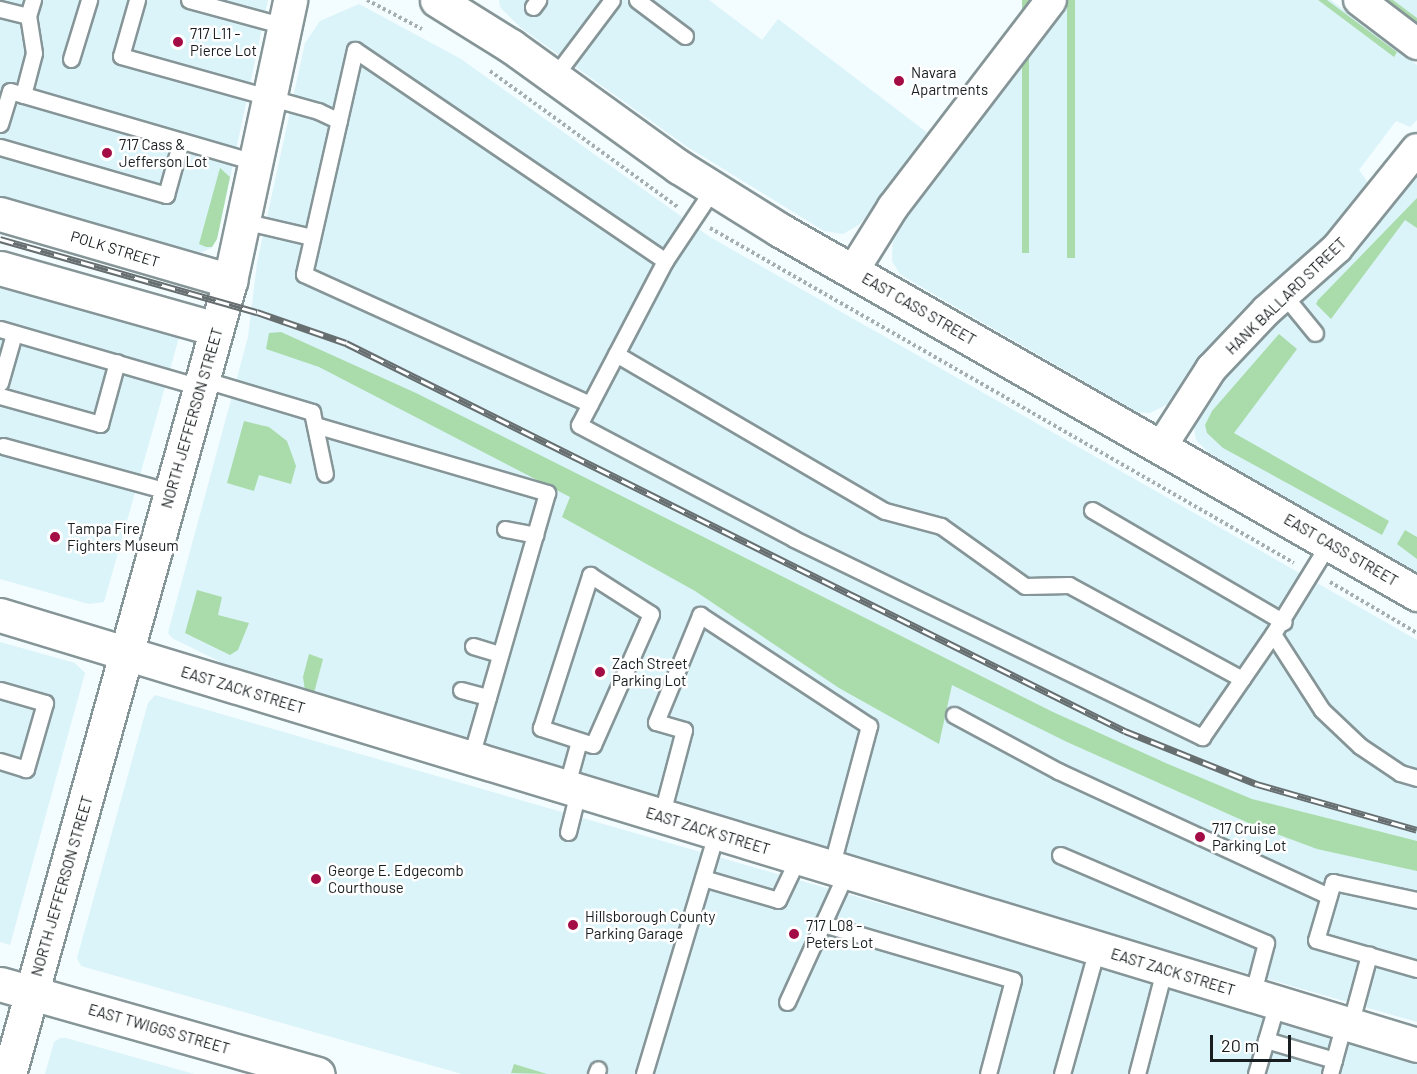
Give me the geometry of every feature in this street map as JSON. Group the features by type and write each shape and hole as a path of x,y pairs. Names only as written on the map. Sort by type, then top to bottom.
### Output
{"street":[{"path":"853,271 893,207 1051,0"},
{"path":"1359,0 1417,44"},
{"name":"EAST CASS STREET","path":"456,5 712,189 1417,594"},
{"name":"NORTH JEFFERSON STREET","path":"9,1074 230,281 287,13"},
{"name":"HANK BALLARD STREET","path":"1161,447 1211,369 1284,295 1359,225 1417,149"},
{"name":"POLK STREET","path":"0,214 230,281"},
{"path":"0,268 216,328"},
{"name":"EAST ZACK STREET","path":"0,615 1417,1045"},
{"name":"EAST TWIGGS STREET","path":"0,984 318,1074"}],"lane":[{"path":"23,95 34,53 28,16 33,0"},
{"path":"71,59 89,0"},
{"path":"136,0 121,56 269,97 339,121"},
{"path":"189,0 287,13"},
{"path":"554,77 612,0"},
{"path":"637,0 685,36"},
{"path":"0,9 28,16"},
{"path":"590,404 304,274 355,50 665,261"},
{"path":"0,124 10,91 255,162"},
{"path":"0,147 166,195 181,141"},
{"path":"712,189 665,261 579,425 794,539 1202,736 1279,628 1329,543"},
{"path":"243,221 312,237"},
{"path":"1284,295 1315,333"},
{"path":"0,383 7,332 117,363 312,412 325,474"},
{"path":"616,354 885,511 941,526 1025,586 1070,585 1242,679"},
{"path":"0,396 100,424 117,363"},
{"path":"315,425 547,493 470,759"},
{"path":"3,446 171,492"},
{"path":"1092,510 1279,628 1322,710 1360,746 1400,773 1417,778"},
{"path":"505,529 534,535"},
{"path":"590,575 651,614 593,745 579,741 542,728 590,575"},
{"path":"661,817 684,730 656,722 700,615 869,726 839,871 823,924 787,1002"},
{"path":"473,646 500,654"},
{"path":"0,690 45,703 26,769 0,761"},
{"path":"461,690 488,697"},
{"path":"954,715 1058,771 1329,896"},
{"path":"568,832 579,741"},
{"path":"644,1074 716,834"},
{"path":"1060,855 1266,943 1264,1000 1266,1040 1256,1074"},
{"path":"703,878 778,900 798,858"},
{"path":"1417,900 1334,882 1316,940 1417,969"},
{"path":"823,924 1013,980 988,1074"},
{"path":"1062,1074 1097,949"},
{"path":"1266,1040 1332,1067 1369,955"},
{"path":"1137,1074 1164,970"}],"path":[{"path":"1348,592 1417,633"}],"shaded area":[{"name":"717 Cass & Jefferson Lot","path":"0,0 268,0 217,239 211,248 192,257 0,202"},
{"path":"499,0 709,0 762,40 778,19 929,134 860,224 843,234 824,231 686,146 521,28 500,7"},
{"path":"1065,0 1331,0 1417,65 1417,120 1410,127 1396,121 1359,170 1369,184 1348,213 1326,237 1240,312 1195,363 1168,404 1150,413 1137,412 918,285 900,274 892,261 893,230"},
{"path":"1378,0 1417,0 1417,29"},
{"path":"359,4 461,59 710,237 1417,640 1417,1022 295,699 172,638 168,633 170,625 248,337 257,263 305,43 320,21"},
{"path":"1417,171 1417,572 1209,453 1196,440 1194,428 1195,418 1234,364 1263,332 1348,258"},
{"path":"0,281 180,334 104,602 89,604 0,579"},
{"path":"0,642 75,663 85,673 10,945 0,942"},
{"path":"155,695 1417,1058 1417,1074 462,1074 81,966 77,958 148,703"},
{"path":"60,1038 194,1074 45,1074 54,1042"}],"green space":[{"path":"1022,0 1029,0 1029,253 1022,253"},
{"path":"1067,0 1075,0 1075,258 1067,258"},
{"path":"1318,0 1327,0 1397,52 1394,57"},
{"path":"1383,0 1393,0 1417,18 1417,26"},
{"path":"220,168 230,177 217,239 212,247 206,247 199,244"},
{"path":"1417,198 1417,228 1405,220 1331,319 1316,304 1318,300"},
{"path":"281,332 416,393 1053,712 1168,764 1252,799 1417,841 1417,871 1317,849 1253,825 1067,742 952,685 939,744 839,688 695,591 562,517 570,497 319,367 266,349 269,333"},
{"path":"1279,334 1297,349 1234,433 1389,521 1382,535 1223,448 1207,433 1205,425 1212,411"},
{"path":"244,421 269,427 287,441 296,466 291,484 259,475 254,491 227,483"},
{"path":"1405,530 1417,537 1417,559 1397,544"},
{"path":"197,590 222,597 218,615 249,623 238,650 230,655 185,633"},
{"path":"309,654 323,659 314,693 305,691 303,677"},
{"path":"514,1064 547,1074 511,1073"}],"railway":[{"path":"0,239 257,312 346,343 1125,731 1257,784 1417,830"}],"place":[{"name":"717 L11 - Pierce Lot","path":"178,42"},
{"name":"Navara Apartments","path":"899,81"},
{"name":"717 Cass & Jefferson Lot","path":"107,153"},
{"name":"Tampa Fire Fighters Museum","path":"55,537"},
{"name":"Zach Street Parking Lot","path":"600,672"},
{"name":"717 Cruise Parking Lot","path":"1200,837"},
{"name":"George E. Edgecomb Courthouse","path":"316,879"},
{"name":"Hillsborough County Parking Garage","path":"573,925"},
{"name":"717 L08 - Peters Lot","path":"794,934"}]}
